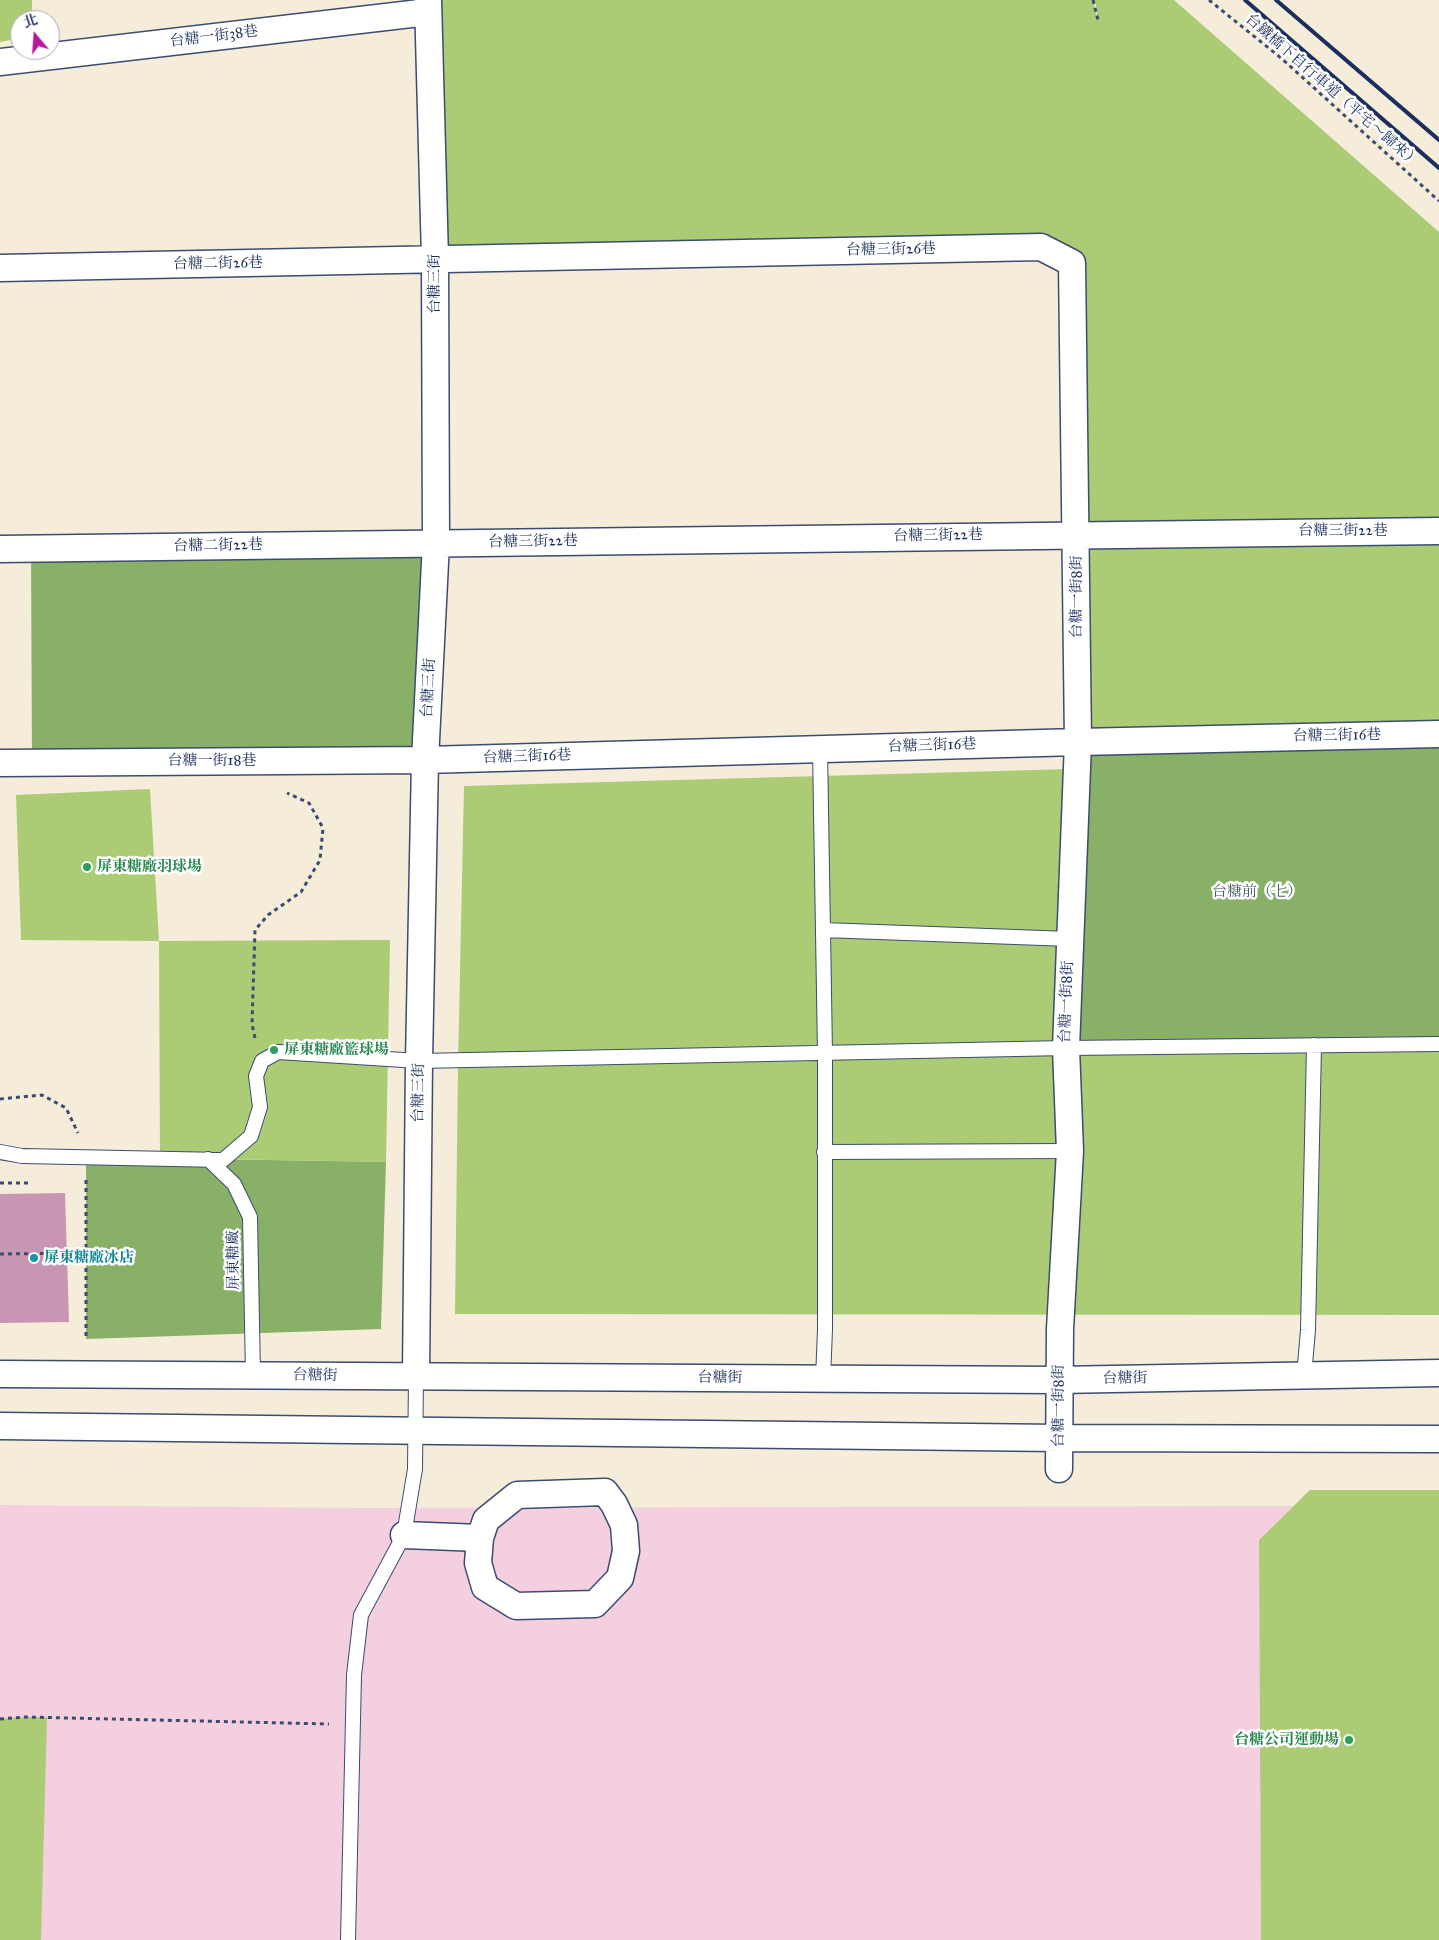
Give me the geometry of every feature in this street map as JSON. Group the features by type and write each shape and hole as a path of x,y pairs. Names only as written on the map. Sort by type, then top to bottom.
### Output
{"street":[{"name":"台糖一街38巷","path":"0,62 428,6"},
{"name":"台糖三街","path":"416,1377 419,1061 425,760 436,543 435,259 428,6"},
{"name":"台糖三街26巷","path":"435,259 1041,247 1072,263 1076,534"},
{"name":"台糖二街26巷","path":"0,268 435,259"},
{"name":"台糖三街22巷","path":"436,543 1439,531"},
{"name":"台糖一街8街","path":"1058,1469 1058,1380 1070,1151 1066,1048 1078,742 1076,534"},
{"name":"台糖二街22巷","path":"0,548 436,543"},
{"name":"台糖三街16巷","path":"425,760 1439,734"},
{"name":"台糖一街18巷","path":"0,763 425,760"},
{"name":"台糖街","path":"0,1374 1058,1380 1439,1373"},
{"path":"0,1426 1058,1438 1439,1439"},
{"path":"605,1492 614,1504 624,1525 626,1551 620,1578 595,1604 516,1606 485,1587 478,1563 480,1538 486,1520 517,1495 605,1492"},
{"path":"404,1535 480,1538"}],"lane":[{"path":"820,749 824,1053 825,1329 823,1379"},
{"path":"823,930 1070,939"},
{"path":"0,1152 22,1156 223,1160 251,1136 260,1107 256,1076 262,1060 278,1052 419,1061 1066,1048 1439,1044"},
{"path":"1304,1376 1308,1330 1314,1045"},
{"path":"824,1152 1070,1151"},
{"name":"屏東糖廠","path":"208,1159 234,1184 250,1217 254,1375"},
{"path":"348,1940 354,1675 361,1615 404,1535 415,1469 416,1377"}],"path":[{"path":"1093,0 1098,20"},
{"name":"台鐵橋下自行車道（平宅～歸來）","path":"1210,0 1281,58 1439,201"},
{"path":"262,1060 257,1049 252,1024 255,930 268,915 301,892 320,860 323,828 309,803 285,792"},
{"path":"0,1099 42,1096 66,1108 76,1127 86,1157 86,1338"},
{"path":"0,1254 86,1252"},
{"path":"0,1719 25,1717 354,1724"}],"shaded area":[{"path":"0,1505 361,1508 1293,1506 1259,1540 1261,1940 0,1940"}],"green space":[{"path":"0,0 32,0 32,10 10,10 10,40 0,42"},
{"path":"428,0 1093,0 1097,17 1094,0 1174,0 1439,232 1439,734 1078,742 1072,263 1041,247 435,259"},
{"path":"436,543 425,760 32,763 31,549"},
{"name":"台糖前（七）","path":"1439,734 1439,1044 1066,1048 1078,742"},
{"path":"1070,769 1439,1049 1439,1315 455,1314 464,786"},
{"name":"屏東糖廠羽球場","path":"150,789 159,941 21,940 16,795"},
{"name":"屏東糖廠籃球場","path":"390,940 386,1162 160,1158 159,941"},
{"path":"86,1157 386,1162 381,1329 86,1339"},
{"name":"台糖公司運動場","path":"1310,1490 1439,1490 1439,1940 1261,1940 1259,1540"},
{"path":"47,1717 41,1940 0,1940 0,1719"}],"building":[{"name":"屏東糖廠冰店","path":"65,1193 69,1322 0,1323 0,1194"}],"railway":[{"path":"1245,0 1439,168"},
{"path":"1276,0 1439,140"}],"place":[{"name":"屏東糖廠羽球場","path":"87,867"},
{"name":"屏東糖廠籃球場","path":"274,1050"},
{"name":"屏東糖廠冰店","path":"34,1258"},
{"name":"台糖公司運動場","path":"1349,1740"}]}
